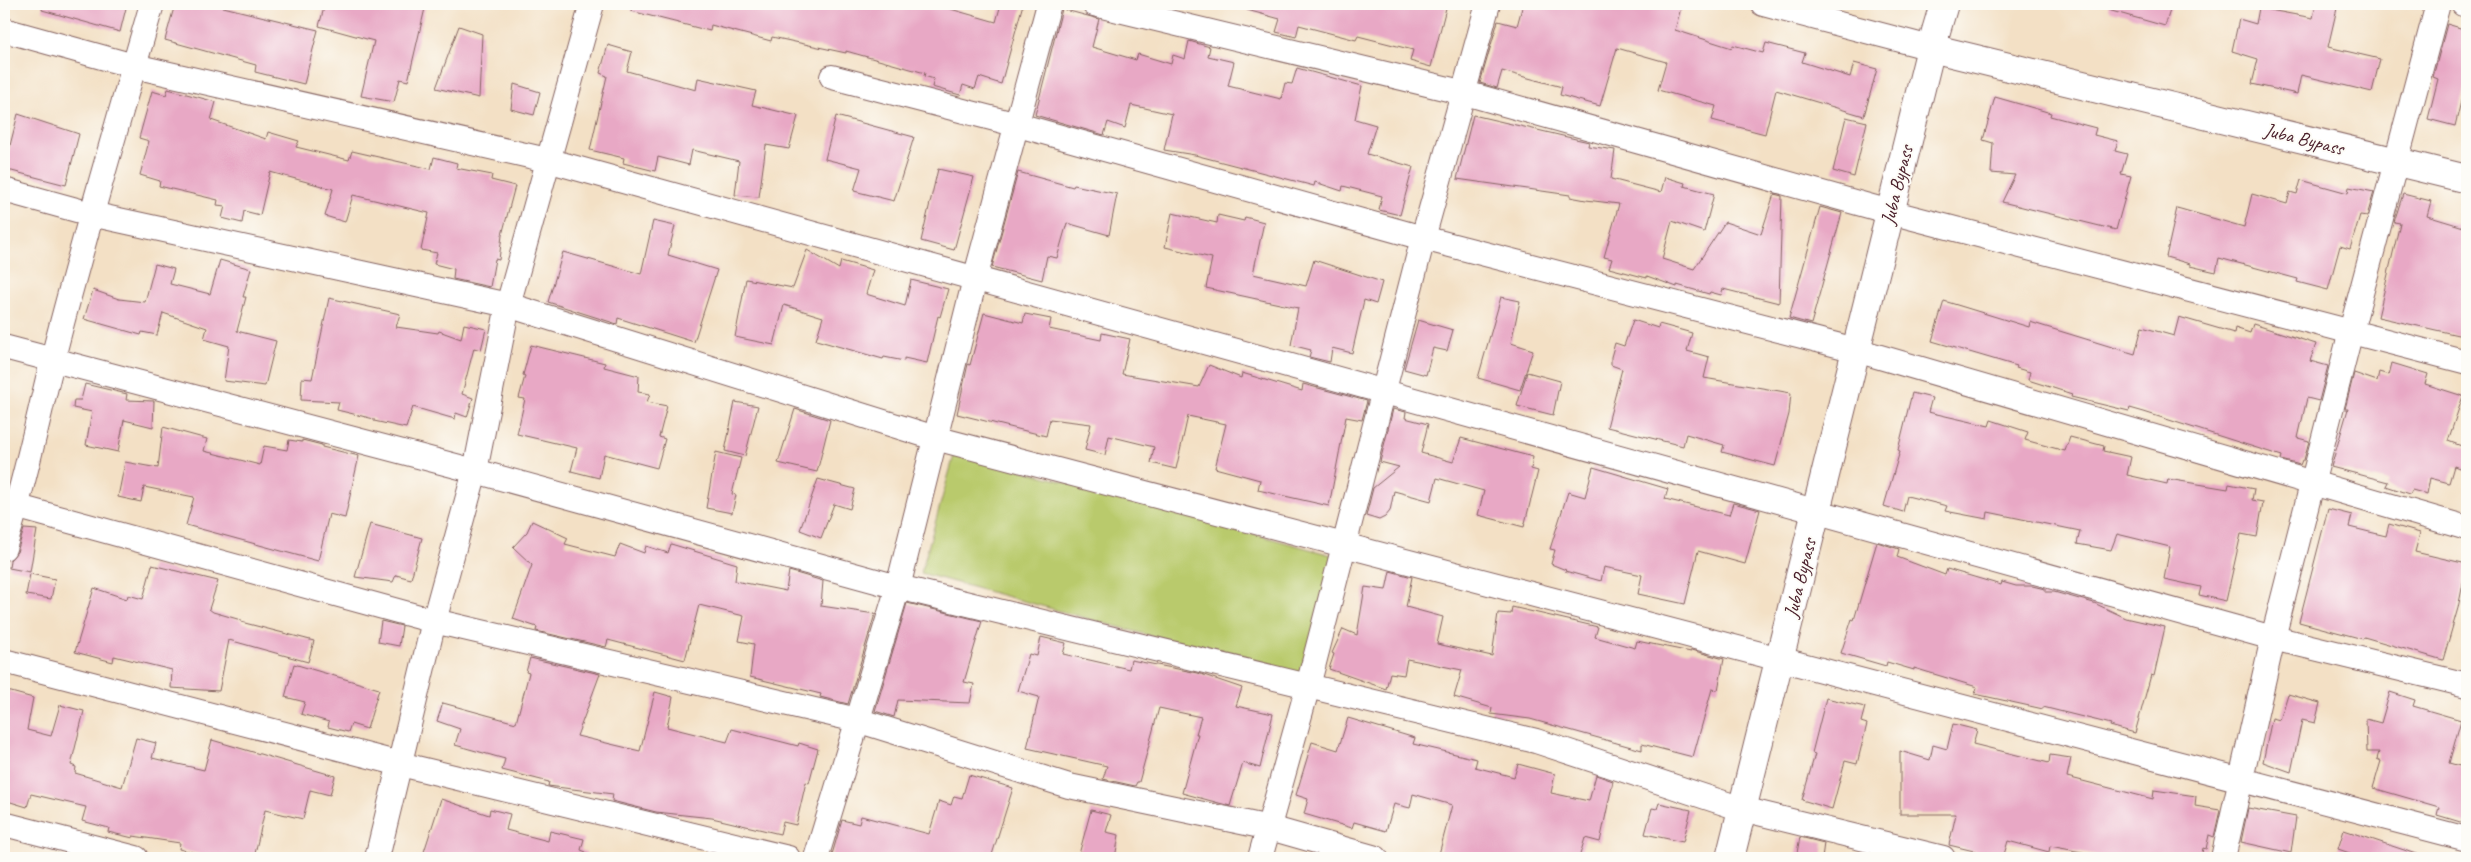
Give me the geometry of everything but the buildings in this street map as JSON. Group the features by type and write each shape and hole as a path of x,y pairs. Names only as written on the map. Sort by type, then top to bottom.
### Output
{"main road":[{"path":"1931,48 1944,4"},
{"name":"Juba Bypass","path":"1730,858 1931,48 2467,179"}],"street":[{"path":"4,548 11,505 53,359 91,214 152,4"},
{"path":"377,858 434,621 475,471 508,305 592,4"},
{"path":"816,858 856,720 898,587 975,279 1049,4"},
{"path":"1094,4 1465,93 1890,212 2467,362"},
{"path":"1260,858 1270,828 1308,686 1423,238 1465,93 1488,4"},
{"path":"1763,4 1931,48"},
{"path":"2223,858 2273,638 2351,331 2438,4"},
{"path":"2463,4 2467,5"},
{"path":"4,30 134,66 547,160 2273,638 2467,685"},
{"path":"832,77 1018,124 1423,238 1856,350 2467,528"},
{"path":"4,190 91,214 508,305 935,438 2242,778 2467,839"},
{"path":"4,347 475,471 898,587 1536,741 1742,809 1943,858"},
{"path":"11,505 434,621 856,720 1069,786 1270,828 1376,858"},
{"path":"4,661 400,764 788,858"},
{"path":"4,824 136,858"}],"green space":[{"path":"955,452 1335,556 1301,677 921,573"}]}
